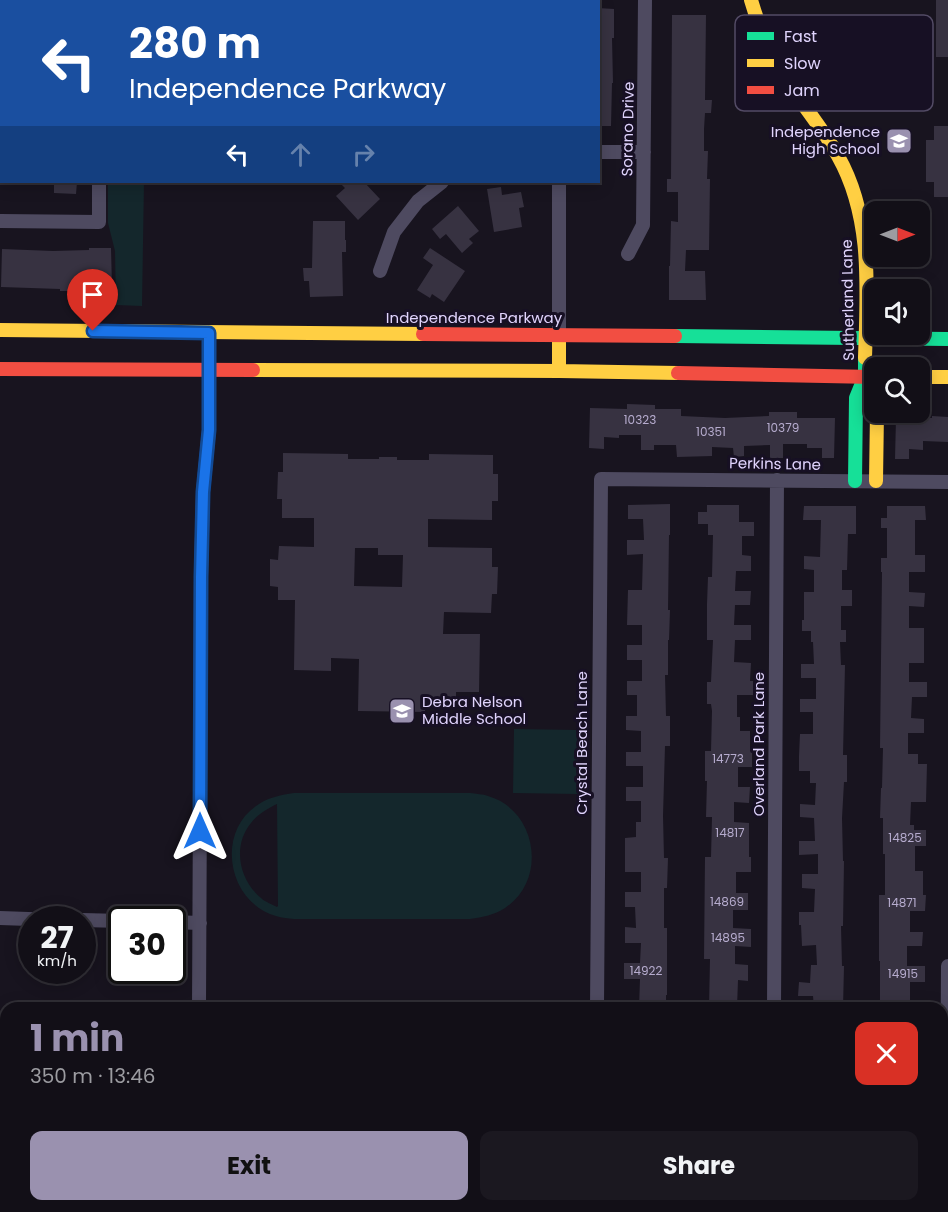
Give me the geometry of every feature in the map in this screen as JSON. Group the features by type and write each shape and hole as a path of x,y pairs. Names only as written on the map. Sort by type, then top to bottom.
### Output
{"main road":[{"name":"Sutherland Lane","path":"751,0 755,15"},
{"name":"Sutherland Lane","path":"809,111 830,142 852,188 861,220 866,254 866,279"},
{"name":"Independence Parkway","path":"0,330 864,338"},
{"path":"559,336 559,371"},
{"name":"Independence Parkway","path":"930,339 948,339"},
{"path":"0,369 559,371 864,376"},
{"path":"930,377 948,377"},
{"name":"Sutherland Lane","path":"855,481 856,398 864,385"},
{"path":"876,481 877,423"}],"street":[{"name":"Sorano Drive","path":"628,254 643,225 645,0"},
{"path":"600,152 644,152"},
{"path":"0,221 99,222 99,183"},
{"path":"380,271 394,232 418,201 441,183"},
{"path":"559,183 559,336"},
{"path":"199,1002 201,577 203,492 209,430 209,333"},
{"name":"Perkins Lane","path":"601,479 948,482"},
{"name":"Crystal Beach Lane","path":"597,1002 601,479"},
{"name":"Overland Park Lane","path":"774,1002 777,480"},
{"path":"0,918 18,919"},
{"path":"186,922 200,923"},
{"path":"948,966 948,1002"}],"green space":[{"path":"108,183 144,183 142,306 116,305 115,251 108,223"},
{"path":"514,729 578,730 578,794 513,793"},
{"path":"294,793 470,793 488,796 505,804 517,815 526,830 531,847 531,864 527,881 519,896 505,908 470,919 294,919 276,916 259,908 246,896 237,882 232,848 236,831 245,816 263,802","holes":["277,804 278,906 264,901 253,891 243,872 240,852 241,842 251,823 263,812"]}],"building":[{"path":"936,0 948,0 948,57 936,57"},
{"path":"600,8 614,9 611,126 600,126"},
{"path":"672,15 706,15 705,100 712,100 711,113 705,113 704,129 704,151 708,151 707,179 710,179 709,250 686,250 685,271 705,271 706,300 669,300 671,221 678,222 678,192 667,192 667,179 671,179"},
{"path":"934,126 948,126 948,197 934,197 934,182 926,182 926,140 934,140"},
{"path":"54,183 77,183 76,194 54,193"},
{"path":"340,183 365,183 380,199 358,220 336,196 345,188"},
{"path":"501,187 502,195 521,192 524,207 519,208 522,227 494,232 487,189"},
{"path":"458,206 479,231 469,239 473,243 462,253 446,234 440,239 432,229"},
{"path":"313,221 345,221 346,252 342,252 343,296 310,297 309,281 304,281 303,268 312,268"},
{"path":"89,248 111,248 112,287 60,291 60,289 1,287 2,249 53,251 89,250"},
{"path":"430,248 465,271 444,302 432,294 430,298 417,290 433,265 423,258"},
{"path":"627,404 655,405 655,409 681,409 681,416 725,418 769,416 769,412 797,412 797,418 835,418 834,458 822,458 822,448 807,448 807,444 783,444 783,458 770,458 770,445 744,446 744,456 734,457 733,448 712,447 712,456 677,457 676,445 654,445 654,450 641,450 641,435 619,435 619,438 604,437 604,449 589,448 590,408 627,409"},
{"path":"932,416 948,417 948,442 923,441 923,450 909,449 909,459 895,459 896,423 930,423 930,418"},
{"path":"283,453 348,454 348,459 397,457 397,460 429,460 429,454 493,455 493,474 498,474 498,501 492,501 492,520 428,519 428,547 492,548 492,567 498,567 497,594 492,594 491,613 444,612 443,634 480,634 479,692 456,692 456,699 425,698 425,712 358,711 359,659 331,658 331,671 294,670 295,600 278,600 278,587 270,586 270,559 278,560 279,546 314,547 314,518 282,518 282,499 277,499 278,472 283,472","holes":["355,548 378,548 378,555 403,555 402,587 354,586"]},
{"path":"670,504 668,610 670,610 668,675 665,675 666,716 670,716 670,746 665,746 663,816 664,858 668,858 667,888 664,888 664,928 667,928 666,1002 639,1002 640,979 624,979 624,963 640,963 641,943 625,943 625,927 636,928 635,907 625,907 625,892 641,892 641,872 625,872 625,838 636,837 636,822 641,822 641,801 626,801 626,787 643,787 643,766 626,766 626,752 641,752 641,731 626,730 626,716 637,716 637,695 627,695 627,681 642,681 642,660 627,660 627,645 642,645 642,625 627,625 628,590 642,590 643,554 627,555 627,540 644,540 643,519 628,519 628,505"},
{"path":"707,505 739,505 739,522 754,522 754,536 742,536 742,555 751,556 751,571 736,571 735,591 751,591 750,605 735,605 734,625 751,625 751,640 735,640 734,662 751,663 750,681 753,681 753,695 737,695 737,717 740,717 740,731 750,731 750,751 752,751 752,767 738,767 738,787 750,787 749,803 734,802 734,822 749,823 749,857 751,857 751,872 736,872 736,893 748,893 748,910 733,910 733,928 751,929 751,947 735,946 735,964 748,965 748,981 738,980 737,1002 709,1002 710,959 704,959 705,857 711,857 712,817 706,817 705,751 711,751 712,711 711,704 707,704 707,682 711,682 713,640 707,640 707,604 708,577 712,577 713,535 708,535 708,524 698,524 698,512 707,512"},
{"path":"804,506 856,506 856,534 848,534 847,570 842,570 842,590 852,590 852,606 841,606 841,630 846,630 846,642 840,642 841,665 845,665 843,755 847,755 847,782 844,782 842,818 843,1002 814,1002 813,996 798,996 799,982 810,983 811,965 817,965 816,945 802,946 799,912 814,912 815,889 802,888 802,874 818,874 818,854 799,855 799,841 815,841 814,818 800,817 800,804 815,805 816,783 810,783 810,771 799,771 800,734 813,734 813,712 800,712 800,699 816,699 816,678 801,678 801,664 814,664 811,631 802,631 802,620 804,620 804,592 814,592 814,570 804,569 804,556 820,557 821,520 803,520"},
{"path":"887,506 925,506 926,520 915,520 915,555 925,555 925,572 909,572 909,592 925,593 924,607 909,606 909,628 924,628 924,663 909,663 909,682 927,682 927,697 912,697 911,718 924,719 924,733 908,733 908,754 918,754 918,764 927,764 926,802 911,802 910,825 914,825 914,830 926,830 926,846 915,846 915,871 923,871 923,895 926,895 925,911 910,911 910,932 923,932 922,946 907,946 907,966 925,966 925,982 910,982 910,1002 880,1002 879,895 885,895 883,818 880,818 883,748 880,748 881,558 887,558 887,528 881,528 881,518 887,518"}],"traffic: fast":[{"path":"675,336 948,339"},
{"path":"855,481 856,398 864,378"}],"traffic: slow":[{"path":"751,0 756,15"},
{"path":"809,111 838,156 857,204 867,281 865,357"},
{"path":"0,330 423,334"},
{"path":"559,336 559,371"},
{"path":"253,370 678,373"},
{"path":"930,377 948,377"},
{"path":"876,481 877,423"}],"traffic: jam":[{"path":"423,334 675,336"},
{"path":"0,369 253,370"},
{"path":"678,373 864,377"}],"place":[{"name":"Independence High School","path":"899,141"},
{"name":"Debra Nelson Middle School","path":"402,711"}],"route":[{"path":"93,331 209,333 209,430 203,492 201,577 200,831"}]}
